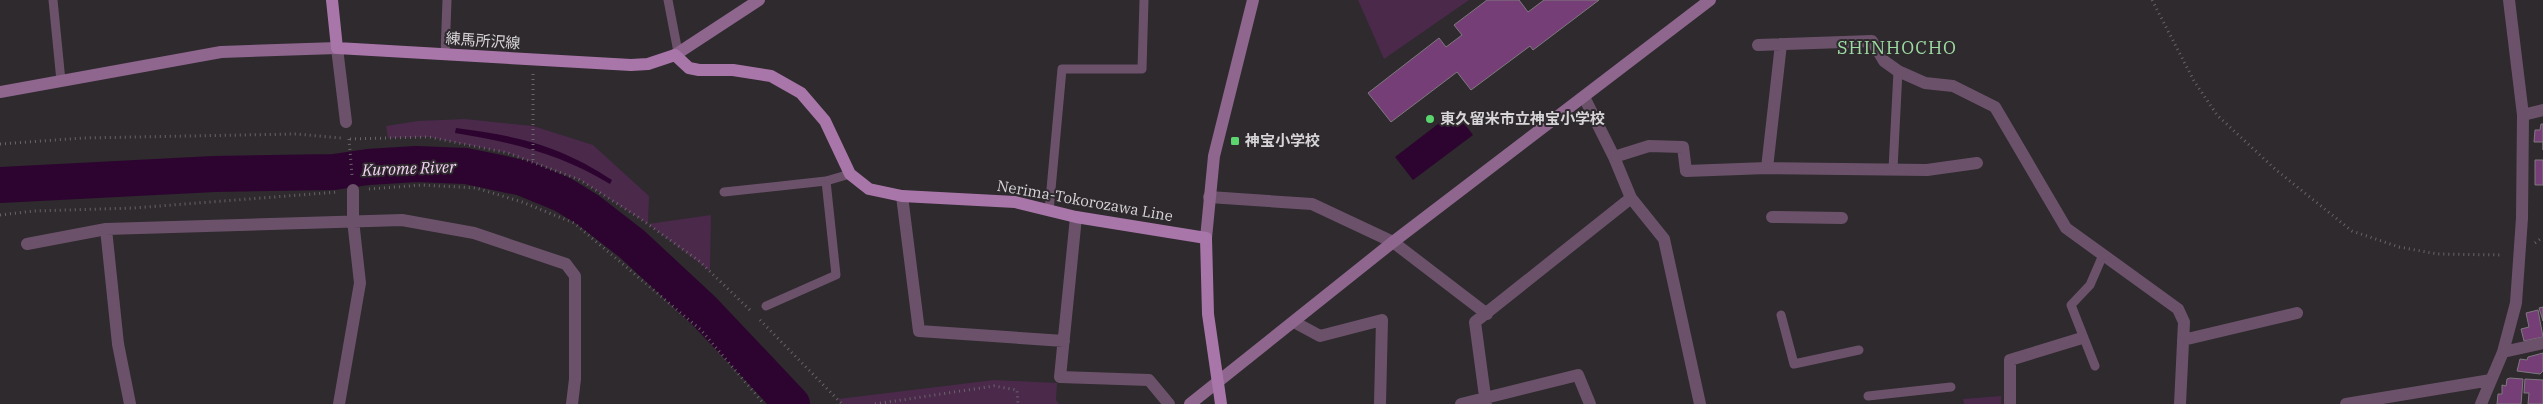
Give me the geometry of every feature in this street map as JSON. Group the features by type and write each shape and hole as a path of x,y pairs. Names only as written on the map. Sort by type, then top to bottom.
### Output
{"main road":[{"path":"332,0 337,48"},
{"name":"練馬所沢線","path":"337,48 533,61 640,65 663,60 676,54"},
{"name":"Nerima-Tokorozawa Line","path":"676,54 689,68 751,72 771,76 801,93 825,121 850,174 869,189 902,196 1015,202 1076,217 1206,238"},
{"path":"1206,238 1208,314 1216,383 1221,404"}],"street":[{"path":"676,54 759,0"},
{"path":"1206,238 1208,197 1222,120 1252,0"},
{"path":"1190,404 1393,242 1710,0"},
{"path":"2480,404 2503,352 2516,303 2522,218 2523,115 2509,0"},
{"path":"1758,45 1872,41 1884,61 1898,71 1925,83 1953,86 1995,107 2066,228 2178,309 2184,322 2180,404"},
{"path":"1767,168 1781,44"},
{"path":"0,92 221,52 337,48 346,122"},
{"path":"1584,98 1614,157 1630,198 1664,239 1700,404"},
{"path":"2523,115 2543,110"},
{"path":"1614,157 1649,146 1683,147 1686,171 1767,168 1927,170 1977,163"},
{"path":"339,404 360,283 353,220 353,185"},
{"path":"902,196 919,331 1064,341"},
{"path":"1208,197 1312,204 1393,242 1487,314"},
{"path":"1486,400 1475,322 1630,198"},
{"path":"1076,217 1060,377 1150,380 1169,404"},
{"path":"1772,217 1842,218"},
{"path":"27,244 106,229 353,220 402,220 474,233 566,264 575,276 575,379 572,404"},
{"path":"106,229 118,344 130,404"},
{"path":"2183,340 2297,313"},
{"path":"1294,322 1320,336 1382,320 1380,404"},
{"path":"2010,404 2010,360 2082,338"},
{"path":"2503,352 2543,343"},
{"path":"1460,404 1486,400 1578,375 1590,404"},
{"path":"2346,404 2491,380"}],"lane":[{"path":"54,0 62,81"},
{"path":"445,55 447,0"},
{"path":"668,0 676,54"},
{"path":"1049,210 1062,69 1142,69 1144,0"},
{"path":"1893,169 1898,71"},
{"path":"724,192 826,181 850,174"},
{"path":"766,306 836,275 826,181"},
{"path":"2095,366 2082,338 2071,304 2090,285 2103,255"},
{"path":"1781,315 1794,364 1859,350"},
{"path":"1868,396 1951,387"}],"path":[{"path":"2152,0 2194,81 2218,115 2276,169 2352,231 2398,247 2437,254 2519,255"},
{"path":"533,61 533,162"},
{"path":"0,144 83,138 286,134 350,139 429,137 508,153 580,180 638,217 699,260 842,404"},
{"path":"0,215 34,210 134,208 353,185 350,140"},
{"path":"875,404 994,386 1017,390 1018,404"}],"shaded area":[{"path":"1358,0 1469,0 1384,59"},
{"path":"1455,111 1473,135 1413,180 1395,157"},
{"path":"465,119 533,126 593,145 649,196 648,224 580,180 508,153 429,137 388,138 386,126 418,121"},
{"path":"456,128 518,139 555,150 593,168 612,180 610,184 572,164 516,145 455,133"},
{"path":"711,215 710,271 648,224"},
{"path":"994,380 1057,383 1056,400 1059,404 842,404 838,399"},
{"path":"2001,396 2001,404 1964,404 1963,399"}],"building":[{"path":"1487,0 1519,0 1528,12 1544,0 1599,0 1533,50 1530,46 1471,90 1457,72 1391,122 1368,93 1439,38 1446,47 1462,35 1454,25"},
{"path":"2541,124 2543,124 2543,142 2534,142 2535,130 2540,130"},
{"path":"2535,160 2543,160 2543,185 2535,185"},
{"path":"2543,307 2543,321 2539,308"},
{"path":"2538,310 2543,337 2524,341 2521,329 2529,327 2526,313"},
{"path":"2543,353 2543,371 2540,374 2517,371 2520,359 2527,360 2528,357"},
{"path":"2507,379 2523,379 2521,404 2497,404 2498,394 2502,394 2502,385 2506,386"},
{"path":"2525,379 2543,380 2543,404 2528,404 2529,393 2524,393"}],"waterway":[{"name":"Kurome River","path":"0,185 214,174 334,172 368,167 416,164 466,166 523,178 562,194 588,210 632,244 704,311 792,404"}],"place":[{"name":"東久留米市立神宝小学校","path":"1430,119"},
{"name":"神宝小学校","path":"1235,141"}],"district":[{"name":"SHINHOCHO","path":"1897,48"}]}
